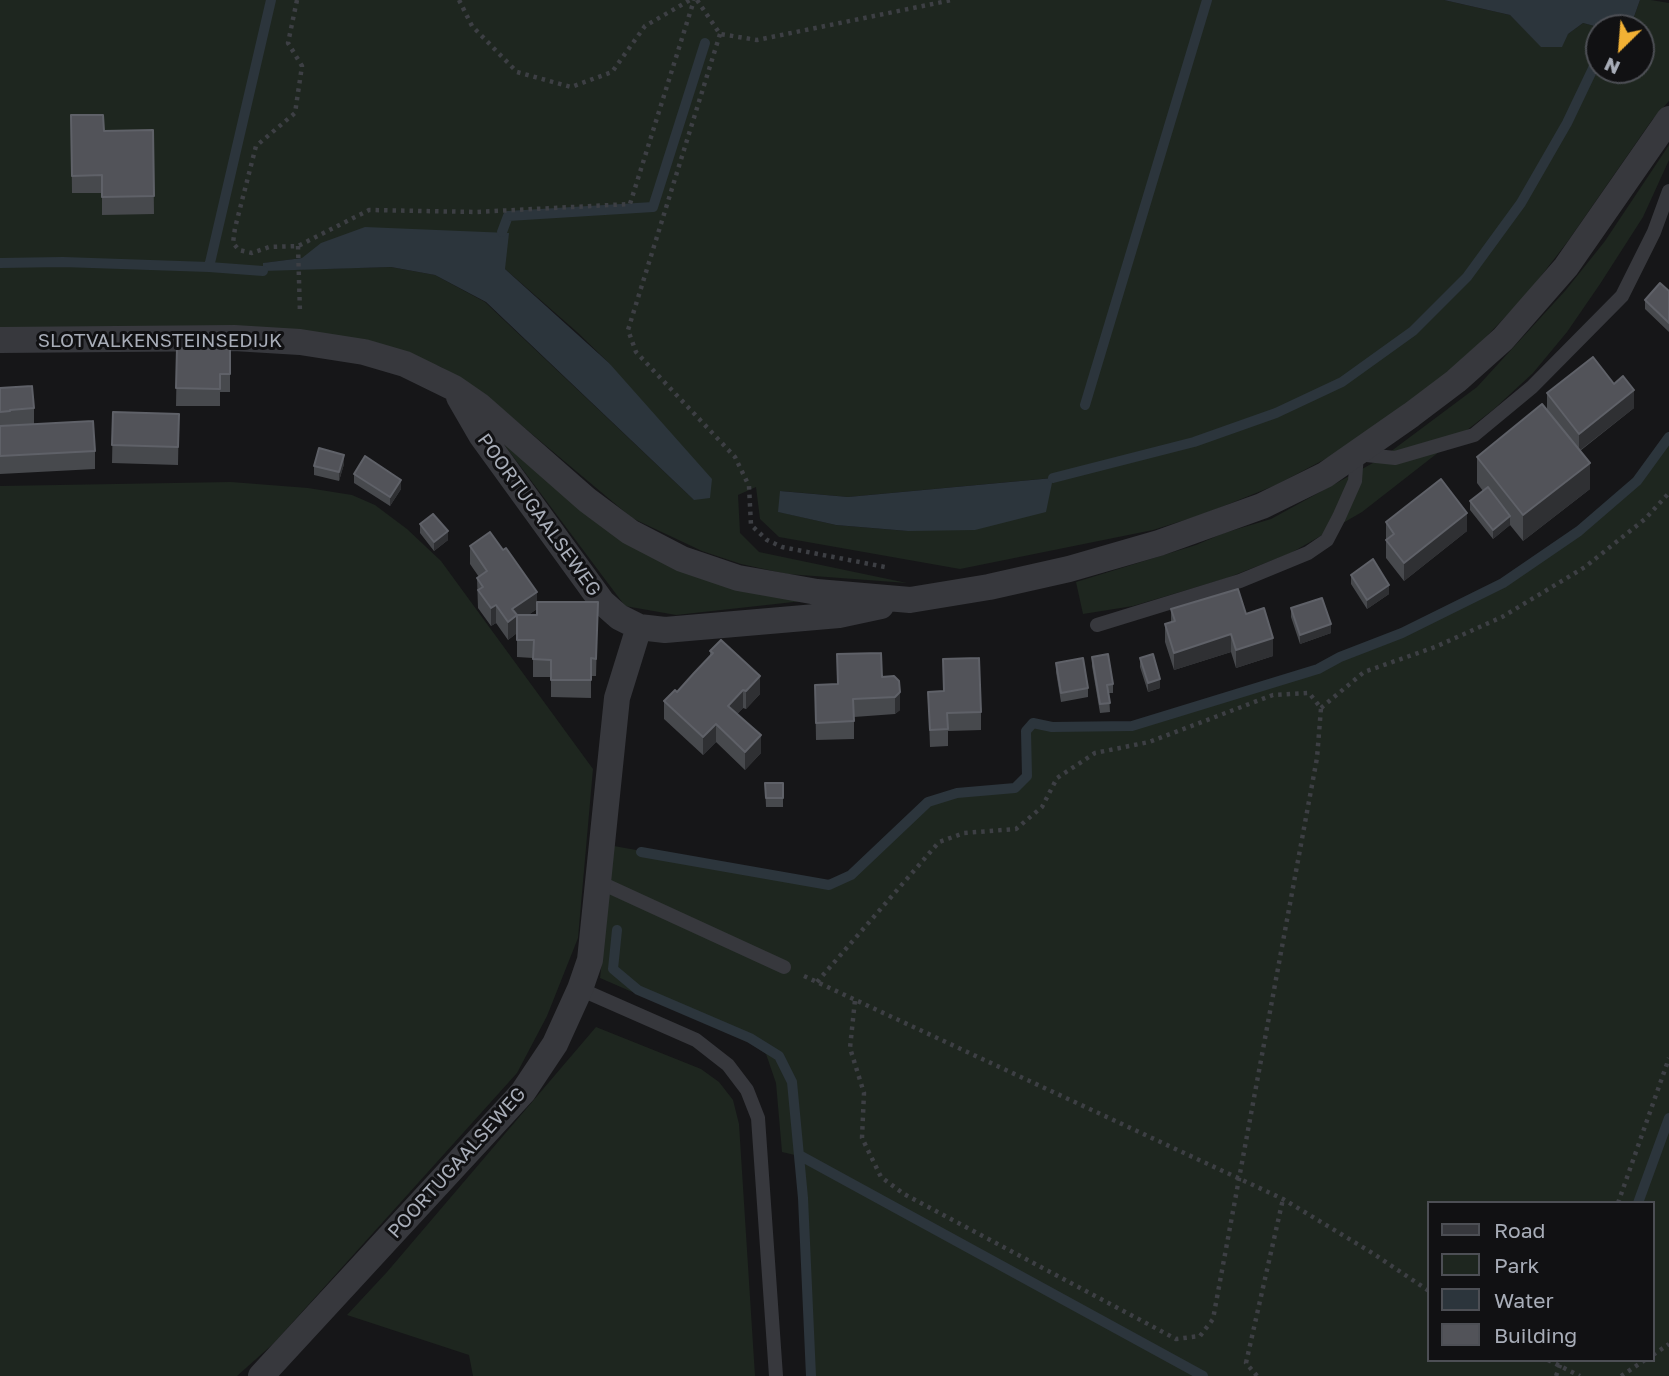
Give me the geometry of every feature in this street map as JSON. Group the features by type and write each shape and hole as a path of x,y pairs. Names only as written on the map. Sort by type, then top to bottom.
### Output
{"street":[{"name":"SLOTVALKENSTEINSEDIJK","path":"0,340 234,338 300,342 364,352 405,364 454,388 480,406 587,500 630,532 682,559 738,578 817,592 910,600 1029,578 1159,543 1262,506 1325,475 1456,381 1503,340 1566,267 1669,119"},
{"name":"POORTUGAALSEWEG","path":"454,388 481,435 602,603 619,617 639,626 665,629 839,615 910,600"},
{"name":"POORTUGAALSEWEG","path":"261,1376 523,1092 555,1044 590,960 617,698 639,626"}],"lane":[{"path":"1097,625 1240,581 1308,552 1327,540 1355,481 1357,454 1395,458 1474,435 1532,387 1622,296 1654,232 1669,191"},
{"path":"599,882 784,967"},
{"path":"580,989 695,1040 728,1065 747,1090 758,1118 776,1376"}],"path":[{"path":"297,0 288,43 302,66 295,113 256,146 233,243 239,250 252,253 269,247 298,246 369,210 477,212 630,204 693,0"},
{"path":"459,0 472,26 517,72 572,87 612,72 645,26 693,0"},
{"path":"693,0 720,34 757,40 952,0"},
{"path":"720,34 628,330 636,352 735,457 749,486 751,525 767,540 782,547 892,569"},
{"path":"298,246 300,342"},
{"path":"1321,709 1364,672 1435,647 1502,617 1585,567 1645,519 1669,493"},
{"path":"817,982 939,842 964,833 1016,829 1042,807 1057,778 1096,753 1149,742 1273,695 1309,693 1321,709 1317,758 1213,1320 1200,1336 1176,1339 904,1194 881,1177 862,1138 864,1093 850,1048 855,1000"},
{"path":"784,967 1283,1199 1428,1290"},
{"path":"1619,1201 1669,1058"},
{"path":"1257,1376 1246,1363 1283,1199"},
{"path":"1621,1376 1642,1362"},
{"path":"1556,1376 1561,1363 1580,1376"}],"green space":[{"path":"0,0 1444,0 1510,15 1542,47 1585,24 1585,84 1655,84 1655,14 1635,14 1640,0 1669,3 1669,101 1652,120 1568,241 1528,293 1485,338 1436,383 1331,456 1276,485 1204,514 1153,530 960,569 779,537 760,519 756,487 738,495 740,533 759,552 907,583 787,574 741,564 702,551 632,518 483,393 441,367 387,348 0,331","holes":["302,258 505,269 609,363 694,500 485,302 435,275 391,267 263,270 264,263","1052,478 908,531 836,525 779,512 781,491 848,497"]},
{"path":"1669,145 1669,160 1643,217 1600,284 1567,332 1533,373 1494,409 1362,512 1291,553 1227,578 1133,606 1083,614 1076,582 1271,519 1382,458 1477,387 1565,291 1605,241"},
{"path":"491,427 627,541 848,596 676,615 625,606"},
{"path":"1669,437 1669,1376 811,1376 799,1156 782,1152 776,1083 766,1054 750,1043 600,978 614,846 830,885 851,875 928,802 957,793 1015,788 1027,776 1026,731 1033,723 1052,727 1132,726 1318,669 1340,657 1402,633 1502,583 1579,531 1637,481"},
{"path":"231,482 308,488 352,495 375,505 407,529 441,561 593,769 578,938 547,1016 517,1073 274,1343 237,1376 0,1376 0,486"},
{"path":"596,1027 701,1069 719,1082 733,1100 739,1124 755,1376 473,1376 469,1355 347,1315 387,1272"}],"water":[{"path":"1444,0 1640,0 1635,14 1585,14 1585,24 1568,34 1562,47 1541,47 1510,15"},
{"path":"365,227 509,233 505,269 609,363 712,479 710,498 694,500 486,302 435,275 391,267 263,271 263,263 302,258 321,243"},
{"path":"1053,478 1046,512 975,530 908,531 836,525 778,512 780,491 848,497"}],"building":[{"path":"71,115 103,115 104,131 153,130 154,196 102,197 102,175 72,176"},
{"path":"1660,283 1669,291 1669,323 1645,300"},
{"path":"186,341 220,341 220,348 230,349 230,374 220,374 220,389 176,388 177,348 186,348"},
{"path":"1593,357 1614,384 1623,376 1634,390 1579,434 1547,393"},
{"path":"32,386 34,408 0,412 0,388"},
{"path":"1542,404 1590,463 1523,515 1477,457"},
{"path":"113,412 179,414 178,447 112,445"},
{"path":"93,421 95,451 0,456 0,426"},
{"path":"319,448 344,455 339,472 314,466"},
{"path":"365,456 401,480 390,497 354,474"},
{"path":"1441,479 1467,513 1404,563 1386,540 1394,534 1386,522"},
{"path":"1488,487 1510,516 1493,530 1470,501"},
{"path":"433,514 448,531 434,542 420,524"},
{"path":"490,532 503,550 506,548 537,592 512,609 517,615 508,622 496,605 491,608 478,590 483,587 477,578 487,571 470,546"},
{"path":"1373,559 1389,585 1367,600 1351,575"},
{"path":"1238,589 1246,614 1264,608 1273,638 1236,650 1231,634 1174,653 1165,624 1175,621 1171,609"},
{"path":"1322,598 1331,624 1300,635 1291,608"},
{"path":"537,602 598,602 596,659 591,658 591,680 551,680 551,660 533,659 534,640 517,640 517,615 537,615"},
{"path":"721,640 760,676 728,706 761,735 745,752 716,724 703,737 664,701 675,690 677,692 713,653 710,651"},
{"path":"881,653 882,677 894,676 899,681 900,692 895,697 853,699 854,721 816,723 815,685 838,684 837,654"},
{"path":"1108,654 1113,684 1107,685 1110,703 1100,704 1092,657"},
{"path":"1153,654 1160,679 1148,683 1140,658"},
{"path":"979,658 981,712 947,713 948,729 930,730 928,692 944,691 943,659"},
{"path":"1083,658 1088,688 1061,693 1056,663"},
{"path":"765,783 783,783 783,798 766,798"}],"waterway":[{"path":"0,263 63,262 209,267 271,0"},
{"path":"1085,405 1207,0"},
{"path":"502,232 508,216 653,207 705,43"},
{"path":"1053,478 1194,442 1276,413 1342,382 1413,331 1467,277 1521,203 1567,123 1586,84"},
{"path":"209,267 263,271"},
{"path":"641,852 829,885 851,875 928,802 957,793 1015,788 1027,776 1026,731 1033,723 1052,727 1132,726 1318,669 1340,657 1402,633 1503,583 1579,531 1637,481 1669,437"},
{"path":"617,930 613,969 638,990 750,1038 779,1056 792,1082 803,1198 811,1376"},
{"path":"1639,1201 1669,1118"},
{"path":"799,1155 1203,1376"}]}
